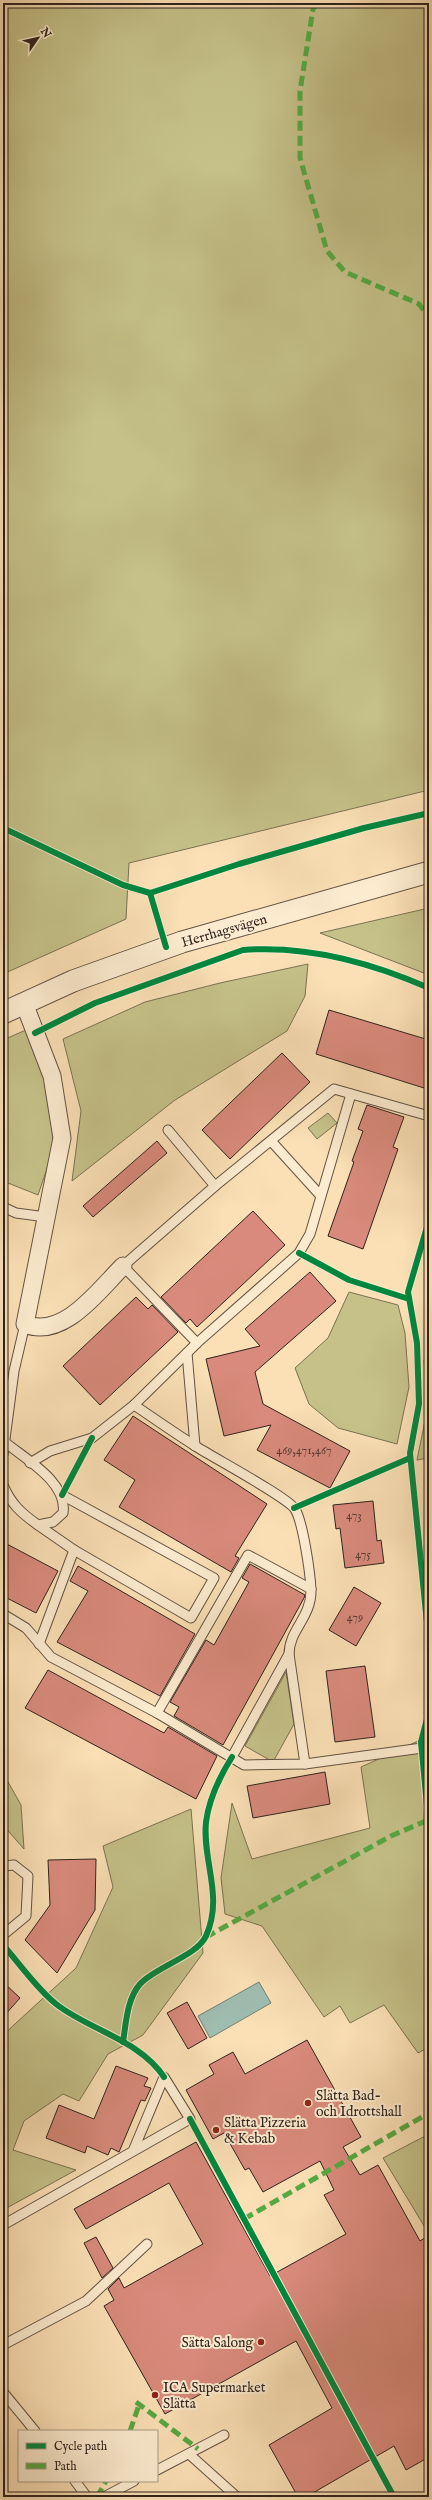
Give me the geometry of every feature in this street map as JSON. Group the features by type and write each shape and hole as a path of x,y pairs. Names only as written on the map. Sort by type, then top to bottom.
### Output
{"street":[{"name":"Herrhagsvägen","path":"3,1013 80,978 182,942 429,872"},
{"path":"24,1003 52,1076 62,1138 25,1324 35,1328 58,1324 82,1307 123,1266"}],"lane":[{"path":"197,1342 123,1266 216,1186 272,1142 334,1089 429,1116"},
{"path":"30,1463 50,1451 92,1438 134,1405 197,1342 299,1253 310,1234 320,1195 351,1094"},
{"path":"168,1130 216,1186"},
{"path":"272,1142 320,1195"},
{"path":"3,1206 16,1213 46,1217"},
{"path":"3,1454 6,1443 14,1371 25,1324"},
{"path":"187,1353 195,1446"},
{"path":"134,1405 195,1446 294,1508 300,1524 311,1589 310,1606 289,1645 305,1764"},
{"path":"3,1485 9,1500 21,1513 74,1550 191,1618 214,1578 62,1495 51,1481 6,1443"},
{"path":"38,1525 46,1525 58,1518 63,1513 62,1495"},
{"path":"39,1644 74,1550"},
{"path":"157,1713 248,1555 311,1589"},
{"path":"3,1614 26,1628 51,1657 157,1713 244,1765 305,1764 422,1748"},
{"path":"232,1757 289,1654"},
{"path":"3,1866 14,1865 28,1876 26,1916 3,1935"},
{"path":"3,2224 190,2119 164,2077 133,2151"},
{"path":"3,2345 86,2301 147,2244"},
{"path":"3,2392 35,2430"},
{"path":"158,2470 224,2435"},
{"path":"189,2454 237,2497"},
{"path":"76,2482 87,2497"},
{"path":"104,2497 132,2482"}],"shaded area":[{"path":"3,3 429,3 429,790 129,863 126,919 3,974"},
{"path":"429,908 429,975 320,933"},
{"path":"308,964 305,996 287,1031 175,1100 72,1181 81,1111 63,1039 145,1002 220,983"},
{"path":"26,1030 53,1103 53,1151 38,1195 3,1181 3,1040"},
{"path":"328,1113 337,1123 317,1139 308,1128"},
{"path":"349,1292 398,1305 405,1333 409,1387 397,1444 338,1428 309,1404 295,1368 328,1338"},
{"path":"424,1360 429,1361 429,1458 417,1460 427,1411"},
{"path":"286,1672 294,1724 273,1762 245,1746"},
{"path":"429,1736 429,2047 418,2053 384,2005 350,2023 340,2006 324,2017 262,1926 225,1914 221,1878 232,1803 252,1859 370,1828 361,1767"},
{"path":"3,1773 21,1805 24,1849 3,1825"},
{"path":"191,1809 203,1953 143,2035 108,2054 79,2101 63,2094 24,2121 13,2150 76,2170 3,2210 3,2035 76,1968 113,1887 103,1846"},
{"path":"259,1982 271,2003 210,2038 198,2016"},
{"path":"429,2134 429,2234 383,2158"}],"building":[{"path":"329,1010 429,1040 429,1073 424,1088 316,1054"},
{"path":"282,1053 310,1082 230,1159 202,1130"},
{"path":"367,1105 404,1117 393,1147 398,1149 363,1249 328,1236 354,1162 352,1161 363,1131 358,1129"},
{"path":"157,1141 167,1153 93,1217 83,1206"},
{"path":"253,1211 285,1245 197,1327 190,1319 186,1323 161,1297"},
{"path":"310,1272 336,1301 255,1372 263,1404 350,1451 330,1488 257,1450 271,1425 224,1436 206,1359 260,1346 245,1329"},
{"path":"136,1297 148,1309 152,1305 178,1332 100,1405 63,1366"},
{"path":"133,1416 267,1504 235,1556 239,1558 231,1572 119,1507 135,1480 104,1460"},
{"path":"373,1501 377,1541 381,1540 384,1563 345,1568 340,1528 336,1529 333,1505"},
{"path":"3,1542 58,1571 36,1613 3,1596"},
{"path":"250,1564 305,1595 223,1745 174,1716 179,1707 170,1702 206,1640 214,1645 249,1582 242,1578"},
{"path":"78,1566 195,1634 160,1696 57,1642 88,1591 70,1581"},
{"path":"354,1587 381,1603 356,1646 329,1630"},
{"path":"365,1666 375,1737 335,1742 326,1671"},
{"path":"48,1670 164,1733 168,1727 217,1756 196,1799 25,1708"},
{"path":"325,1772 330,1804 253,1818 247,1786"},
{"path":"96,1859 95,1910 57,1973 25,1940 50,1905 48,1860"},
{"path":"3,1982 20,1998 3,2017"},
{"path":"187,2002 207,2038 188,2049 167,2013"},
{"path":"307,2040 361,2137 343,2147 360,2175 378,2165 420,2241 429,2235 429,2457 406,2470 394,2446 306,2497 298,2497 269,2445 332,2408 296,2341 165,2414 104,2306 114,2300 108,2289 119,2278 124,2288 203,2244 169,2183 86,2229 74,2209 196,2142 270,2276 346,2234 324,2195 334,2190 320,2161 263,2192 249,2168 245,2170 224,2133 213,2139 186,2090 214,2074 209,2065 233,2052 245,2074"},
{"path":"116,2066 148,2078 144,2086 151,2088 145,2101 141,2100 119,2152 111,2148 108,2155 87,2146 85,2153 46,2138 59,2105 94,2119"},
{"path":"96,2237 113,2268 102,2278 84,2243"}],"marked path":[{"path":"317,3 313,9 300,91 300,158 327,251 345,272 419,304 429,317"},
{"path":"206,1937 391,1836 428,1820"},
{"path":"244,2219 429,2113"},
{"path":"136,2402 198,2449"},
{"path":"130,2430 139,2405"},
{"path":"97,2497 105,2482"}],"cycle path":[{"path":"3,828 123,885 150,893 239,864 364,828 429,813"},
{"path":"150,893 166,947"},
{"path":"35,1033 95,1003 243,950 291,950 338,957 384,970 429,988"},
{"path":"429,1220 408,1292 417,1343 419,1404 410,1453 429,1643"},
{"path":"299,1253 349,1280 409,1299"},
{"path":"62,1495 92,1438"},
{"path":"294,1508 410,1458"},
{"path":"429,1711 421,1742 429,1827"},
{"path":"123,2042 126,2019 132,1997 140,1984 155,1972 194,1950 206,1936 211,1921 213,1907 213,1893 206,1836 207,1813 223,1772 232,1757"},
{"path":"3,1945 35,1983 56,2004 83,2021 128,2044 154,2064 164,2077"},
{"path":"190,2119 394,2497"}],"place":[{"name":"Slätta Bad- och Idrottshall","path":"308,2103"},
{"name":"Slätta Pizzeria & Kebab","path":"216,2130"},
{"name":"Sätta Salong","path":"261,2342"},
{"name":"ICA Supermarket Slätta","path":"155,2395"}]}
